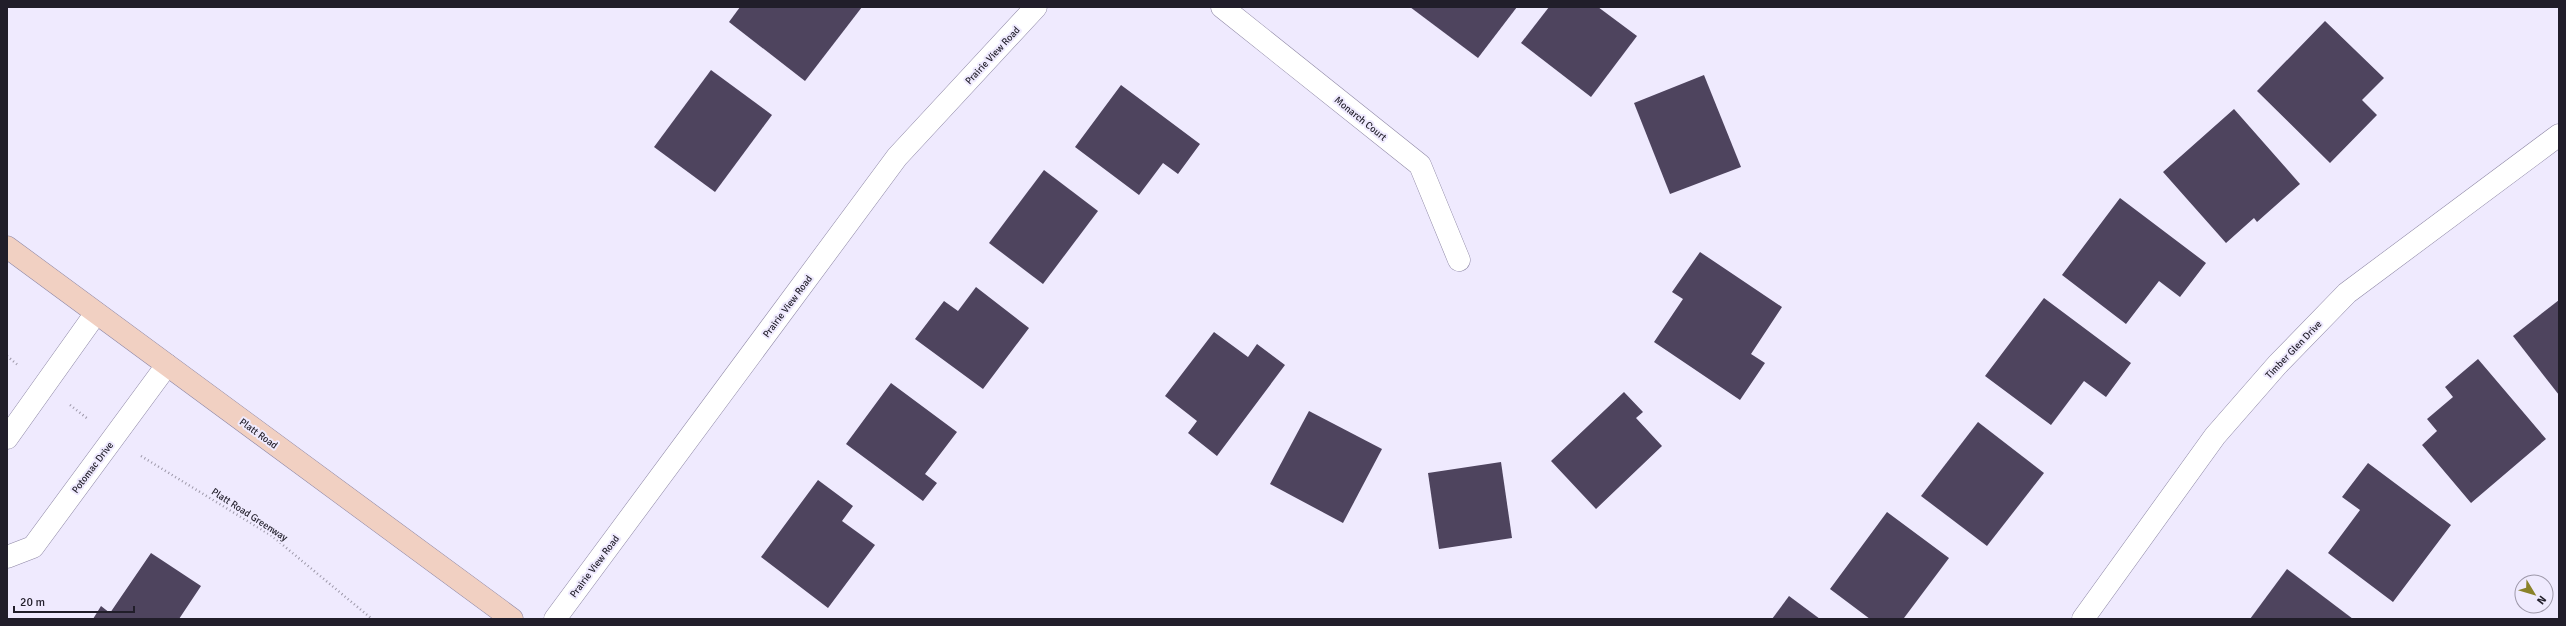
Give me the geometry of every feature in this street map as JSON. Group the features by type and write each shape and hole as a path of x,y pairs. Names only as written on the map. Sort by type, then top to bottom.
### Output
{"main road":[{"name":"Platt Road","path":"7,247 512,619"}],"street":[{"name":"Prairie View Road","path":"555,619 897,157 1036,7"},
{"name":"Monarch Court","path":"1222,7 1420,165 1459,260"},
{"name":"Timber Glen Drive","path":"2083,619 2216,436 2276,364 2347,294 2559,135"},
{"path":"7,438 96,313"},
{"name":"Potomac Drive","path":"7,557 33,546 167,364"}],"path":[{"path":"67,403 91,420"},
{"name":"Platt Road Greenway","path":"136,453 272,536 372,619"}],"building":[{"path":"740,7 862,7 805,81 729,22"},
{"path":"1410,7 1517,7 1478,58"},
{"path":"1549,7 1598,7 1637,36 1591,97 1521,43"},
{"path":"2325,21 2384,78 2362,100 2377,115 2330,163 2257,91"},
{"path":"711,70 772,115 715,192 654,147"},
{"path":"1704,75 1741,167 1670,194 1634,103"},
{"path":"1121,85 1200,144 1178,174 1163,163 1139,195 1075,147"},
{"path":"2234,109 2300,184 2257,222 2254,218 2226,243 2163,172"},
{"path":"1044,170 1098,211 1043,284 989,243"},
{"path":"2120,198 2206,263 2180,297 2159,281 2126,324 2062,275"},
{"path":"1700,252 1782,307 1751,354 1765,363 1740,400 1654,342 1683,299 1672,292"},
{"path":"976,287 1029,328 983,389 915,339 944,301 958,311"},
{"path":"2044,298 2131,363 2106,397 2084,381 2051,425 1985,376"},
{"path":"2559,300 2559,395 2513,336"},
{"path":"1214,332 1248,357 1257,344 1285,365 1217,456 1188,433 1197,421 1165,396"},
{"path":"2478,359 2546,439 2471,503 2422,445 2437,431 2427,419 2453,397 2445,387"},
{"path":"891,383 957,432 925,474 937,483 923,501 846,444"},
{"path":"1624,392 1643,412 1636,418 1662,446 1596,509 1551,461"},
{"path":"1309,411 1382,449 1343,523 1270,484"},
{"path":"1978,422 2044,473 1987,546 1921,496"},
{"path":"1501,462 1512,538 1439,549 1428,473"},
{"path":"2368,463 2451,525 2393,602 2328,553 2360,510 2342,497"},
{"path":"818,480 853,506 842,521 875,545 828,608 761,557"},
{"path":"1887,512 1949,558 1904,618 1906,619 1870,619 1830,589"},
{"path":"151,553 201,586 179,619 93,619 101,606 110,613"},
{"path":"2287,569 2353,619 2250,619"},
{"path":"1789,596 1820,619 1772,619"}]}
